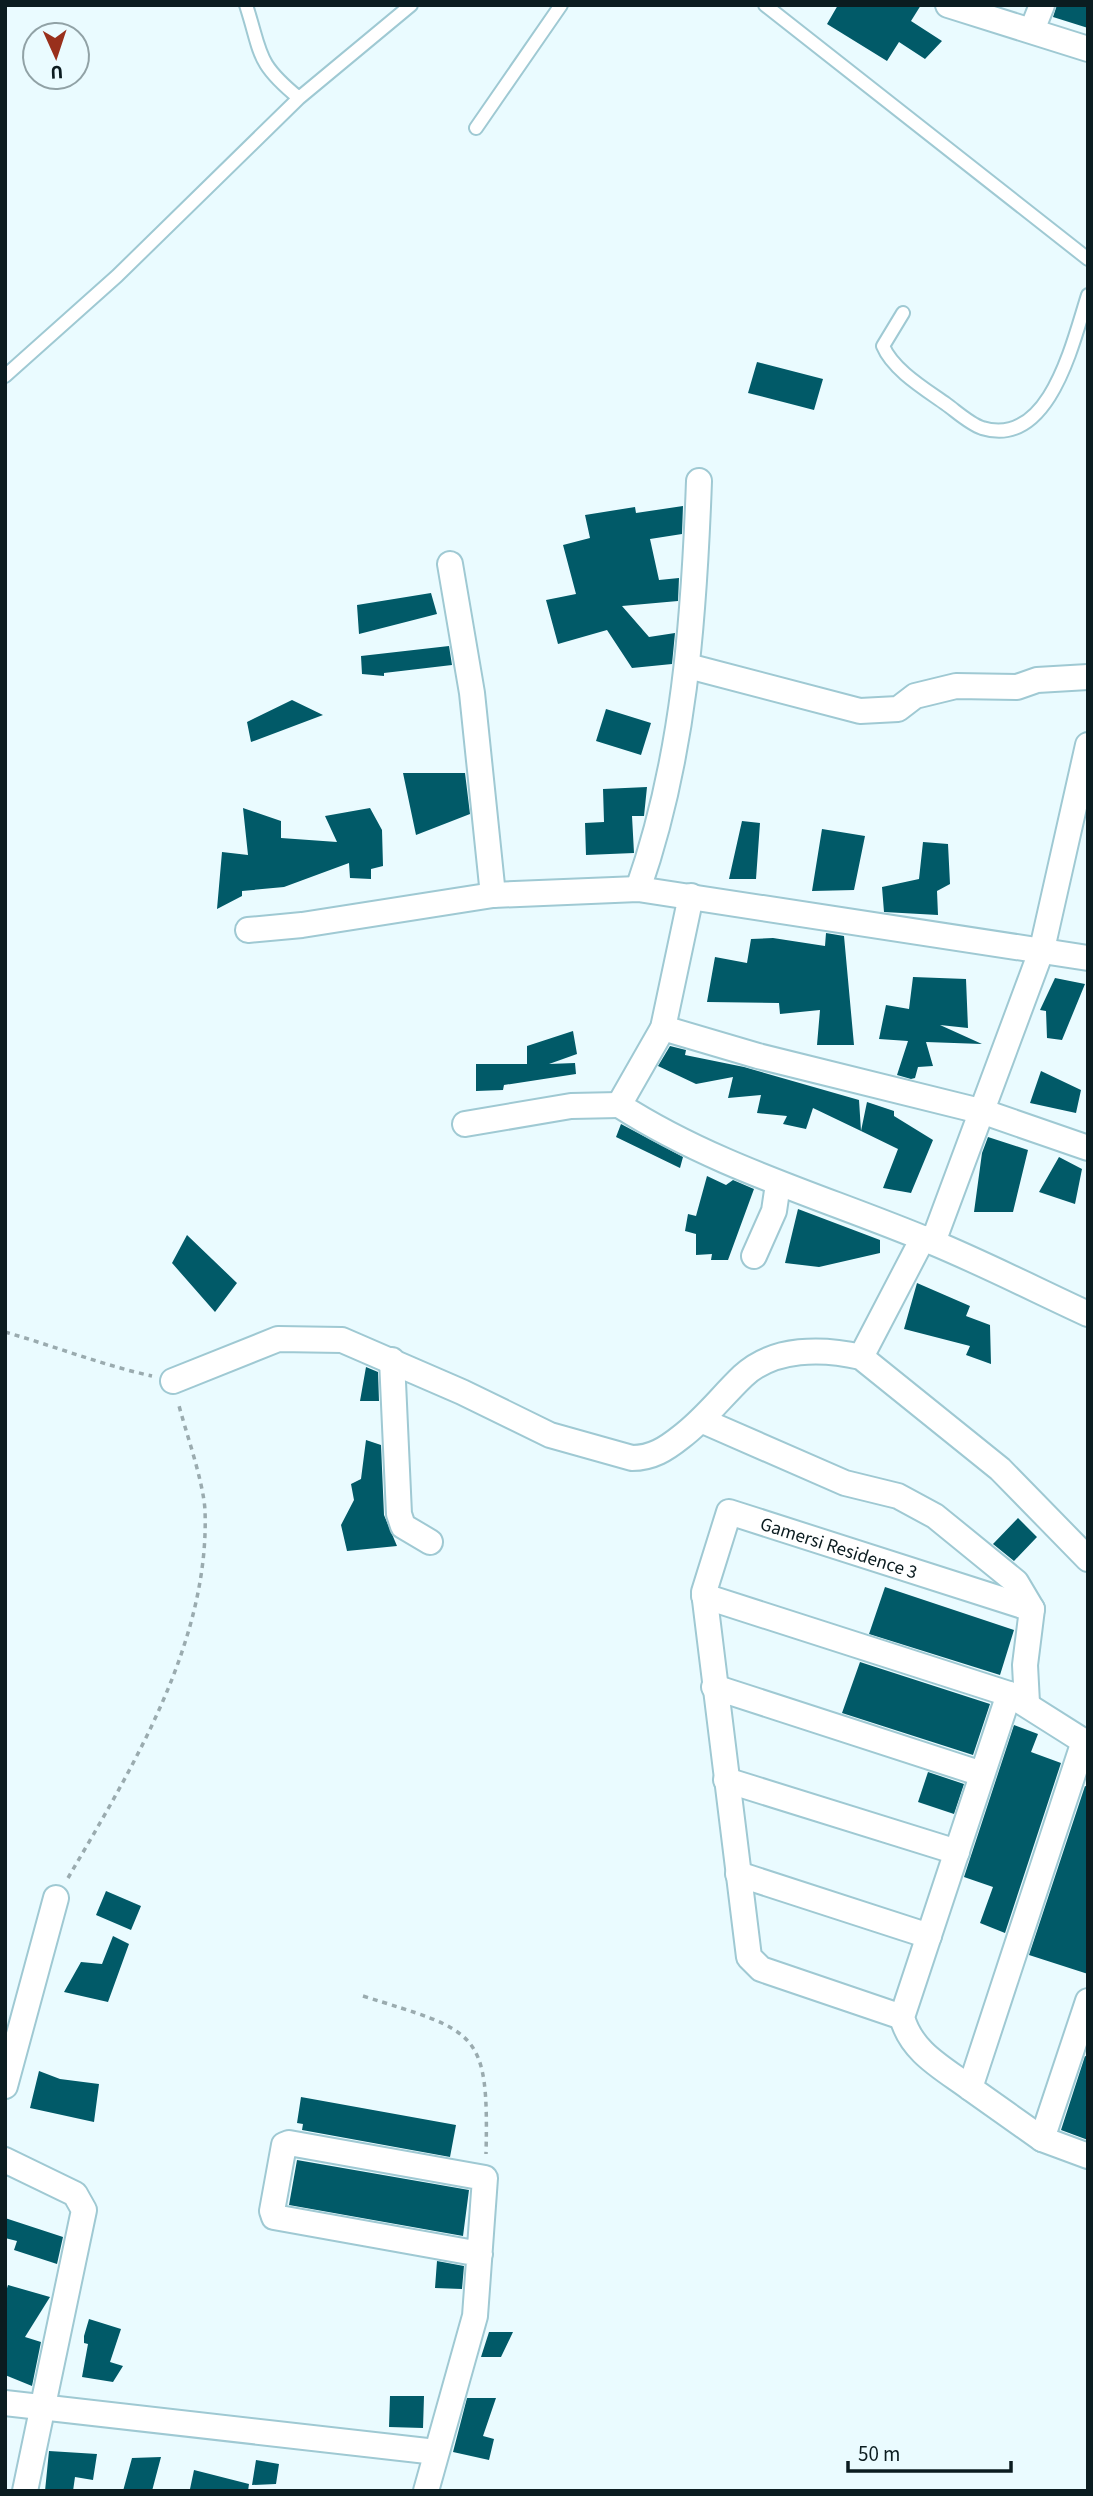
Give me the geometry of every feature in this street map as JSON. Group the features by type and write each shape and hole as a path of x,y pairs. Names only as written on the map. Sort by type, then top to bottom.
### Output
{"street":[{"path":"948,5 1088,49"},
{"path":"1032,30 1042,5"},
{"path":"638,889 658,831 688,666 695,591 699,481"},
{"path":"450,564 472,693 493,895"},
{"path":"688,666 860,711 898,709 915,696 957,686 1017,687 1037,680 1088,677"},
{"path":"861,1357 928,1240 984,1111 1042,948 1088,745"},
{"path":"248,930 302,925 493,895 638,889 1042,948 1088,958"},
{"path":"619,1105 663,1028 691,896"},
{"path":"663,1028 758,1056 984,1111 1088,1148"},
{"path":"466,1124 571,1106 619,1105 650,1125 778,1184 928,1240 1088,1314"},
{"path":"754,1256 774,1211 778,1184"},
{"path":"173,1381 278,1339 342,1340 391,1360 550,1435 632,1458 656,1454 703,1421 745,1374 770,1360 806,1350 838,1351 861,1357 1000,1469 1088,1559"},
{"path":"391,1360 399,1514 403,1527 430,1542"},
{"path":"703,1421 856,1488 898,1496 935,1516 1016,1582 1032,1609 1026,1665 1018,1698 982,1774 902,2017 911,2041 970,2088 1042,2139 1088,2156"},
{"name":"Gamersi Residence 3","path":"902,2017 753,1964 749,1957 704,1596 729,1512 1032,1609"},
{"path":"704,1596 1018,1698 1086,1742 970,2088"},
{"path":"714,1687 982,1774"},
{"path":"726,1780 957,1852"},
{"path":"738,1874 929,1936"},
{"path":"5,2085 56,1898"},
{"path":"1042,2139 1078,2062 1088,2001"},
{"path":"426,2491 475,2316 480,2254 485,2178 289,2143 282,2150 272,2211 274,2217 281,2221 480,2254"},
{"path":"5,2161 75,2194 85,2210 24,2491"},
{"path":"5,2403 244,2433 436,2452"}],"lane":[{"path":"246,5 261,59 277,80 299,98"},
{"path":"5,376 117,276 299,98 411,5"},
{"path":"476,128 561,5"},
{"path":"765,5 1088,259"},
{"path":"903,313 883,346 888,357 928,391 979,427 1002,432 1022,424 1049,400 1088,295"}],"path":[{"path":"5,1332 73,1351 108,1366 173,1381 205,1508 202,1581 163,1703 142,1747 56,1898"},
{"path":"363,1996 443,2021 475,2048 484,2068 487,2106 485,2178"}],"building":[{"path":"838,5 921,5 911,21 942,41 925,59 899,42 887,61 827,24"},
{"path":"1057,5 1088,5 1088,28 1053,17"},
{"path":"757,362 823,379 814,410 748,393"},
{"path":"683,506 682,534 650,539 659,580 679,578 678,601 622,606 649,637 675,633 672,664 632,668 607,630 558,644 546,600 576,594 563,545 590,538 585,515 635,507 636,513"},
{"path":"431,593 437,614 359,634 357,605"},
{"path":"449,646 452,665 384,673 384,676 362,674 361,656"},
{"path":"292,700 323,715 251,742 247,722"},
{"path":"606,709 651,723 641,755 596,741"},
{"path":"403,773 465,773 470,814 416,835"},
{"path":"647,787 644,816 632,816 634,853 586,855 585,823 604,822 603,789"},
{"path":"243,808 281,821 281,838 337,842 325,816 370,808 382,830 383,866 371,869 371,879 350,878 349,863 284,887 242,891 242,896 217,909 222,852 248,855"},
{"path":"742,821 760,823 756,879 729,879"},
{"path":"822,829 865,836 854,890 812,891"},
{"path":"923,842 948,844 950,884 937,891 938,915 884,912 882,887 919,879"},
{"path":"826,933 844,936 854,1045 817,1045 820,1010 780,1014 779,1003 707,1002 715,957 747,963 751,939 773,938 825,946"},
{"path":"913,977 966,979 968,1028 940,1025 982,1044 926,1042 933,1066 918,1067 915,1078 911,1079 897,1075 908,1041 879,1039 886,1005 909,1009"},
{"path":"1055,978 1085,984 1062,1040 1047,1038 1046,1011 1040,1010"},
{"path":"573,1031 577,1054 549,1064 575,1063 576,1074 504,1085 503,1090 476,1091 476,1064 527,1064 527,1046"},
{"path":"670,1046 686,1050 685,1055 744,1067 859,1100 861,1131 813,1108 806,1129 783,1124 787,1116 757,1113 761,1095 728,1098 733,1077 696,1084 658,1066"},
{"path":"1041,1071 1081,1090 1076,1113 1030,1103"},
{"path":"867,1102 894,1111 894,1116 933,1140 911,1193 883,1188 898,1149 861,1131"},
{"path":"621,1124 683,1157 680,1168 616,1137"},
{"path":"988,1137 1028,1150 1013,1212 974,1212 982,1153"},
{"path":"1059,1157 1082,1169 1075,1204 1039,1192"},
{"path":"707,1176 726,1185 733,1180 754,1189 728,1260 711,1260 712,1254 696,1255 696,1234 685,1231 688,1214 696,1216"},
{"path":"798,1209 880,1240 880,1253 819,1267 785,1263"},
{"path":"187,1235 237,1283 215,1312 172,1263"},
{"path":"917,1283 970,1306 966,1316 990,1325 991,1364 966,1355 970,1346 904,1329"},
{"path":"366,1367 378,1372 379,1401 360,1401"},
{"path":"366,1440 381,1445 384,1515 397,1546 347,1551 341,1525 354,1500 351,1484 361,1479"},
{"path":"1018,1518 1037,1537 1014,1561 993,1544"},
{"path":"885,1587 1014,1630 1000,1675 869,1634"},
{"path":"860,1662 990,1704 973,1755 842,1713"},
{"path":"1014,1725 1038,1734 1031,1752 1061,1763 1005,1933 980,1923 993,1887 964,1877"},
{"path":"928,1772 964,1784 954,1814 918,1802"},
{"path":"1085,1786 1088,1787 1088,1974 1029,1955"},
{"path":"106,1891 141,1906 131,1930 96,1915"},
{"path":"113,1936 129,1944 108,2002 64,1992 81,1962 102,1964"},
{"path":"1085,2056 1088,2057 1088,2140 1061,2130"},
{"path":"39,2071 60,2079 99,2084 94,2122 30,2108"},
{"path":"301,2097 456,2125 450,2157 302,2130 303,2124 297,2123"},
{"path":"297,2160 469,2190 463,2236 289,2205"},
{"path":"5,2218 63,2237 57,2264 14,2250 17,2241 5,2238"},
{"path":"437,2261 464,2266 462,2289 435,2288"},
{"path":"8,2285 50,2297 25,2337 41,2342 32,2386 5,2375 5,2295"},
{"path":"89,2319 121,2329 110,2362 123,2366 113,2382 82,2377 88,2344 84,2343 84,2336"},
{"path":"489,2332 513,2332 501,2357 481,2357"},
{"path":"390,2396 424,2396 423,2428 389,2427"},
{"path":"467,2398 496,2398 483,2436 494,2439 489,2460 453,2452"},
{"path":"49,2451 97,2454 93,2480 75,2477 73,2491 45,2491"},
{"path":"161,2457 152,2491 123,2491 132,2458"},
{"path":"256,2460 279,2464 276,2484 252,2485"},
{"path":"194,2470 249,2484 248,2491 190,2489"}]}
